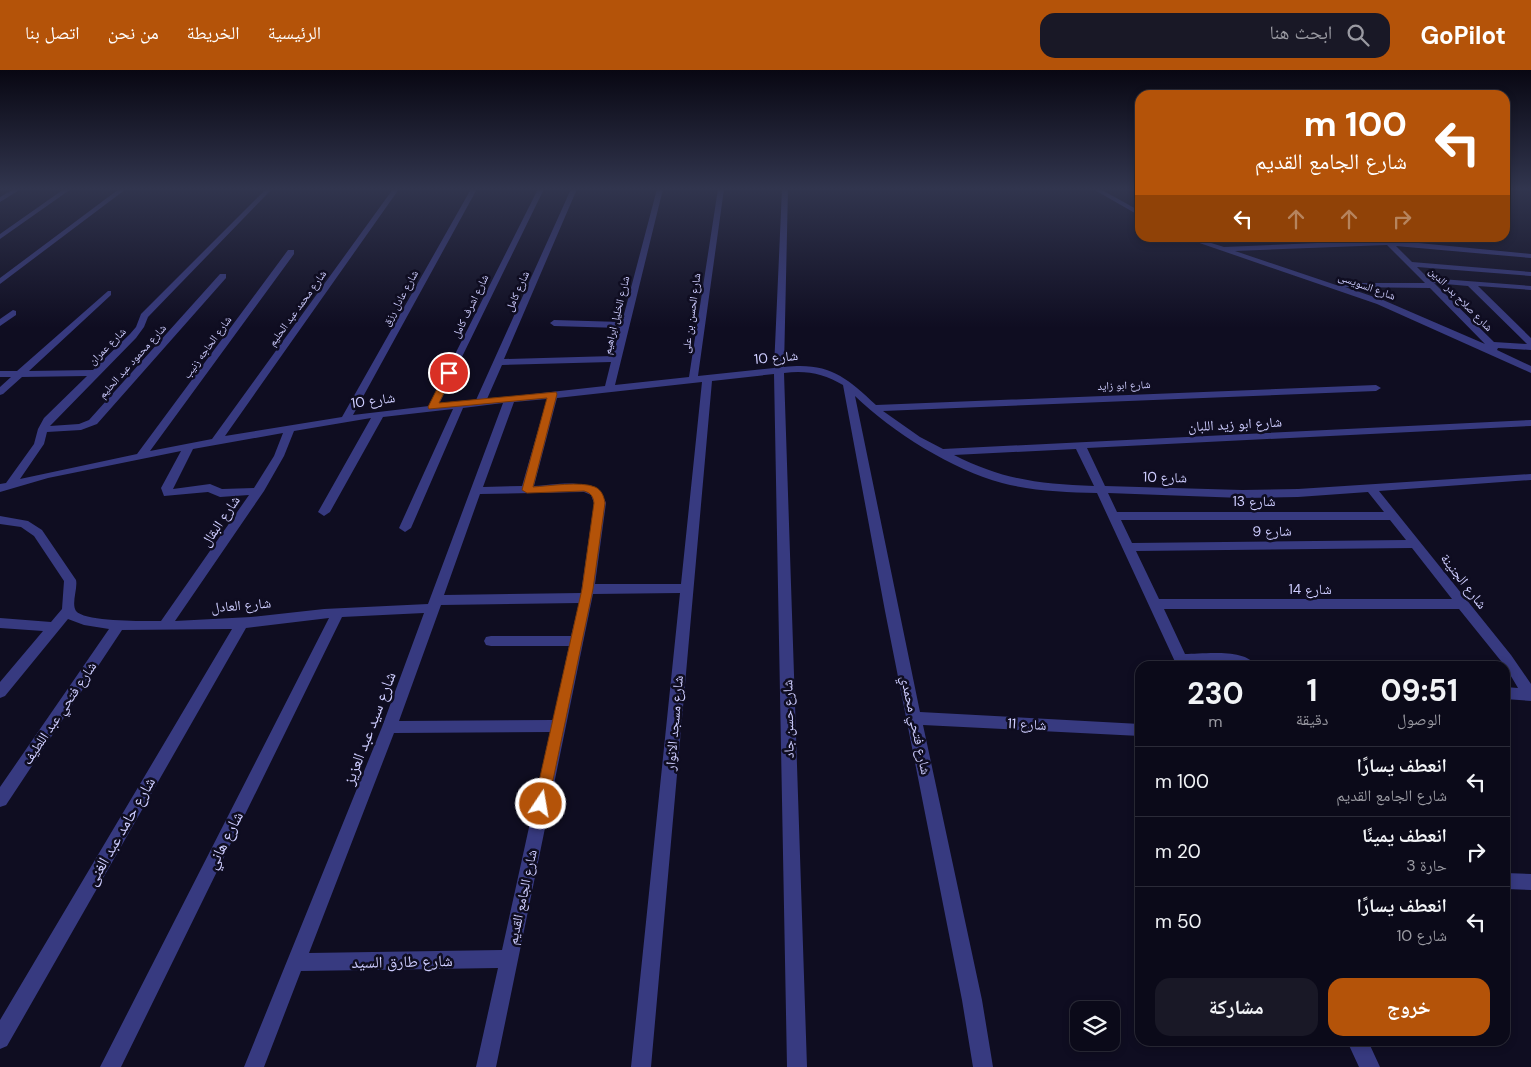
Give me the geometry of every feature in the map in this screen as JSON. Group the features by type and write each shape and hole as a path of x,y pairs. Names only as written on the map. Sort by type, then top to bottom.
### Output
{"street":[{"path":"0,282 61,236"},
{"name":"شارع عمران","path":"11,484 39,444 43,429 48,420 133,336 144,316 223,236"},
{"name":"شارع محمد عبد الحليم","path":"216,441 363,236"},
{"name":"شارع عادل رزق","path":"346,419 448,236"},
{"name":"شارع اشرف كامل","path":"432,407 518,236"},
{"name":"شارع كامل","path":"480,402 554,236"},
{"name":"شارع الخليل ابراهيم","path":"609,389 648,236"},
{"name":"شارع الحسن بن على","path":"700,380 716,236"},
{"name":"شارع حسن جاد","path":"783,236 779,370 797,1067"},
{"name":"شارع السويسى","path":"1199,242 1331,285 1428,322 1531,370"},
{"path":"1221,250 1347,242"},
{"name":"شارع صلاح بدر الدين","path":"1388,242 1502,356"},
{"path":"1404,242 1531,256"},
{"name":"شارع الحاجه زنيب","path":"141,456 291,252"},
{"path":"1410,264 1531,274"},
{"name":"شارع محمود عبد الحليم","path":"43,429 81,427 93,422 223,276"},
{"path":"1331,285 1429,283 1531,288"},
{"name":"شارع صلاح بدر الدين","path":"1471,284 1531,345"},
{"path":"0,392 108,293"},
{"path":"0,323 13,313"},
{"path":"554,324 625,325"},
{"path":"1491,345 1531,345"},
{"path":"498,362 616,359"},
{"name":"شارع 10","path":"0,488 11,484 189,446 379,414 779,370 811,370 831,374 848,384 874,408 916,439 940,452 1004,480 1050,488 1242,494 1371,488 1531,477"},
{"path":"0,374 96,373"},
{"name":"شارع مسجد الانوار","path":"641,1067 687,588 700,380"},
{"name":"شارع فتحي محمدي","path":"848,384 972,1000 982,1067"},
{"name":"شارع ابو زايد","path":"874,408 1376,388"},
{"path":"527,490 553,394"},
{"name":"شارع سيد عبد العزيز","path":"254,1067 389,727 436,604 510,399"},
{"path":"405,528 460,404"},
{"path":"324,512 379,414"},
{"name":"شارع ابو زيد اللبان","path":"940,452 1531,423"},
{"name":"شارع البقال","path":"165,625 258,491 282,449 290,428"},
{"path":"1080,445 1182,661"},
{"path":"189,446 167,488 168,493 210,488 220,493 258,491"},
{"name":"شارع الجامع القديم","path":"476,491 584,488 593,490 599,496 600,503 587,593 557,726 486,1067"},
{"name":"شارع الجنينة","path":"1371,488 1507,661"},
{"name":"شارع 13","path":"1115,516 1394,516"},
{"path":"0,520 24,524 38,532 70,580 72,587 68,604 54,627 0,692"},
{"name":"شارع 9","path":"1130,548 1416,544"},
{"name":"شارع العادل","path":"68,604 73,616 92,622 118,626 242,624 284,617 436,604 687,588"},
{"name":"شارع 14","path":"1156,604 1463,604"},
{"name":"شارع هاني","path":"110,1067 338,613"},
{"path":"0,623 54,627"},
{"name":"شارع حامد عبد الغنى","path":"0,1040 242,624"},
{"name":"شارع فتحي عبد اللطيف","path":"0,800 118,626"},
{"path":"491,641 576,641"},
{"path":"1210,661 1236,659 1240,661"},
{"name":"شارع الجنينة","path":"1510,665 1530,694"},
{"path":"1510,693 1530,694"},
{"name":"شارع 11","path":"914,718 1135,730"},
{"path":"389,727 557,726"},
{"path":"1510,881 1531,882"},
{"name":"شارع طارق السيد","path":"296,962 509,959"},
{"path":"1360,1046 1370,1067"}],"route":[{"path":"449,373 432,407 553,394 527,490 584,488 593,490 599,496 600,503 588,589 541,804"}]}
